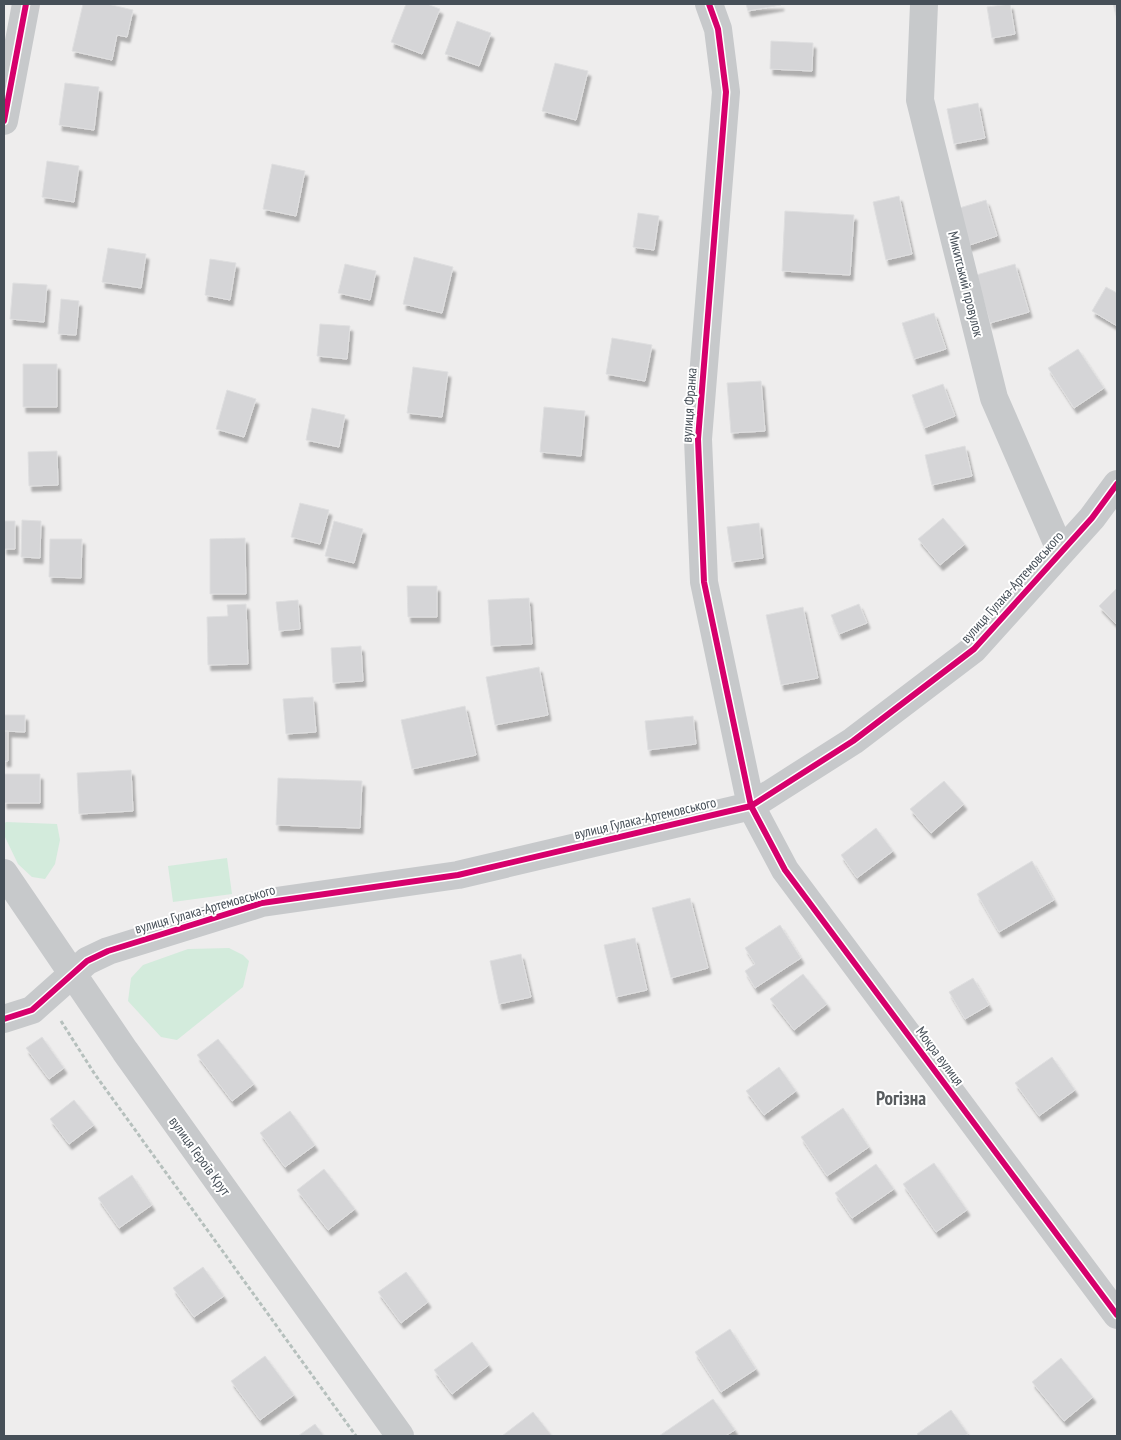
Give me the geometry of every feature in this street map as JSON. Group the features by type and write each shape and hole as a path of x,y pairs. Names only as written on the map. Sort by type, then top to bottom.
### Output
{"street":[{"path":"4,122 26,4"},
{"name":"вулиця Франка","path":"710,4 718,29 726,92 698,439 704,582 751,806"},
{"name":"Микитський провулок","path":"924,4 920,100 994,398 1061,552"},
{"name":"вулиця Гулака-Артемовського","path":"4,1018 32,1010 87,961 108,951 262,903 458,875 751,806 853,741 974,649 1092,518 1117,484"},
{"name":"Мокра вулиця","path":"751,806 785,870 1117,1315"},
{"name":"вулиця Героїв Крут","path":"4,873 124,1051 400,1436"}],"path":[{"path":"48,995 63,1025 94,1073 356,1436"}],"green space":[{"path":"6,822 57,824 60,840 55,864 45,879 32,877 18,864 4,835 4,824"},
{"path":"227,858 232,894 173,902 168,866"},
{"path":"229,948 243,955 249,961 243,987 177,1040 161,1037 128,1001 131,978 143,965 188,949"}],"building":[{"path":"83,4 108,4 133,10 127,37 117,35 112,60 72,51"},
{"path":"406,4 427,4 440,9 422,54 391,42"},
{"path":"746,4 781,4 781,5 748,11"},
{"path":"1010,4 1015,34 992,38 987,7"},
{"path":"1113,4 1117,4 1117,19"},
{"path":"457,21 491,33 479,66 445,54"},
{"path":"771,41 813,43 812,71 770,69"},
{"path":"555,63 588,71 576,120 542,111"},
{"path":"65,83 99,87 94,130 59,125"},
{"path":"978,103 985,138 954,144 947,109"},
{"path":"47,161 79,166 74,202 42,197"},
{"path":"272,164 305,171 296,216 263,209"},
{"path":"899,196 912,254 886,260 873,202"},
{"path":"986,200 997,236 967,246 956,209"},
{"path":"785,211 854,215 850,275 782,271"},
{"path":"638,213 659,216 654,250 633,247"},
{"path":"108,248 146,254 141,288 102,282"},
{"path":"414,257 453,267 442,313 403,304"},
{"path":"210,259 236,263 230,300 205,295"},
{"path":"345,264 376,271 370,300 338,293"},
{"path":"1015,264 1029,312 990,323 976,275"},
{"path":"13,283 47,285 44,322 10,319"},
{"path":"1106,287 1117,293 1117,326 1092,311"},
{"path":"61,299 79,301 76,335 58,334"},
{"path":"934,313 946,349 914,359 902,323"},
{"path":"320,324 350,326 347,359 317,356"},
{"path":"612,338 652,345 645,381 606,374"},
{"path":"1078,349 1104,388 1074,408 1048,368"},
{"path":"23,364 57,364 57,407 23,407"},
{"path":"413,367 448,372 442,417 407,413"},
{"path":"761,381 765,431 731,433 727,383"},
{"path":"943,384 955,416 924,428 912,395"},
{"path":"227,390 256,399 244,437 216,429"},
{"path":"544,407 585,411 581,456 540,452"},
{"path":"312,408 345,415 339,447 306,440"},
{"path":"965,446 972,476 932,485 925,455"},
{"path":"57,451 58,485 29,486 28,452"},
{"path":"300,503 329,510 320,544 291,537"},
{"path":"943,518 965,544 940,565 918,539"},
{"path":"22,520 41,521 40,558 21,557"},
{"path":"4,521 15,521 15,549 4,549"},
{"path":"334,521 363,529 354,563 325,556"},
{"path":"759,523 763,558 732,562 727,527"},
{"path":"245,538 246,594 210,594 210,539"},
{"path":"50,539 82,539 81,578 49,577"},
{"path":"407,586 437,586 437,617 408,617"},
{"path":"1117,588 1117,625 1099,606"},
{"path":"529,598 532,644 491,646 488,600"},
{"path":"298,600 300,629 279,631 276,602"},
{"path":"246,604 248,664 208,665 207,617 228,616 227,605"},
{"path":"859,604 867,623 839,634 831,615"},
{"path":"803,607 818,678 781,685 766,615"},
{"path":"361,646 363,681 333,683 331,648"},
{"path":"539,667 548,715 495,725 486,677"},
{"path":"313,697 316,732 286,734 283,699"},
{"path":"465,706 476,755 412,769 401,720"},
{"path":"4,715 25,715 25,732 4,731"},
{"path":"693,716 696,744 648,750 645,721"},
{"path":"4,731 8,731 8,761 4,761"},
{"path":"131,770 133,811 79,814 77,773"},
{"path":"4,774 40,774 40,803 4,803"},
{"path":"278,778 362,781 360,828 276,825"},
{"path":"944,781 964,804 931,833 910,809"},
{"path":"876,828 893,851 857,878 841,855"},
{"path":"1032,861 1054,900 999,932 977,894"},
{"path":"690,898 708,968 671,978 652,908"},
{"path":"780,925 801,958 755,988 745,971 755,964 745,948"},
{"path":"635,938 647,990 616,997 604,945"},
{"path":"521,954 531,997 499,1004 490,961"},
{"path":"803,974 827,1004 794,1030 770,999"},
{"path":"973,978 989,1005 965,1019 949,992"},
{"path":"42,1037 64,1068 49,1079 26,1048"},
{"path":"218,1039 254,1084 232,1101 197,1055"},
{"path":"1052,1057 1075,1090 1039,1116 1015,1083"},
{"path":"779,1067 796,1091 764,1115 746,1091"},
{"path":"74,1100 94,1125 69,1144 50,1119"},
{"path":"843,1108 869,1147 827,1176 801,1137"},
{"path":"290,1111 315,1145 285,1167 260,1133"},
{"path":"934,1163 967,1210 936,1232 903,1184"},
{"path":"876,1164 894,1189 852,1218 835,1193"},
{"path":"324,1169 355,1209 328,1230 297,1190"},
{"path":"132,1175 152,1205 119,1228 98,1198"},
{"path":"203,1267 224,1296 194,1317 173,1288"},
{"path":"406,1272 428,1302 401,1323 378,1292"},
{"path":"730,1329 756,1369 721,1392 695,1352"},
{"path":"472,1342 489,1365 452,1394 434,1370"},
{"path":"265,1356 294,1395 260,1420 231,1381"},
{"path":"1061,1358 1093,1397 1064,1421 1032,1382"},
{"path":"713,1399 735,1430 725,1436 659,1436"},
{"path":"951,1410 968,1434 964,1436 919,1436 917,1434"},
{"path":"533,1412 552,1436 502,1436"},
{"path":"315,1424 324,1436 298,1436"}],"cycle path":[{"path":"4,121 26,4"},
{"path":"709,4 718,29 726,92 698,439 704,582 751,806 785,870 1117,1315"},
{"path":"4,1019 32,1010 87,961 108,951 262,903 458,875 751,806 853,741 974,649 1092,518 1117,484"}],"district":[{"name":"Рогізна","path":"901,1098"}]}
